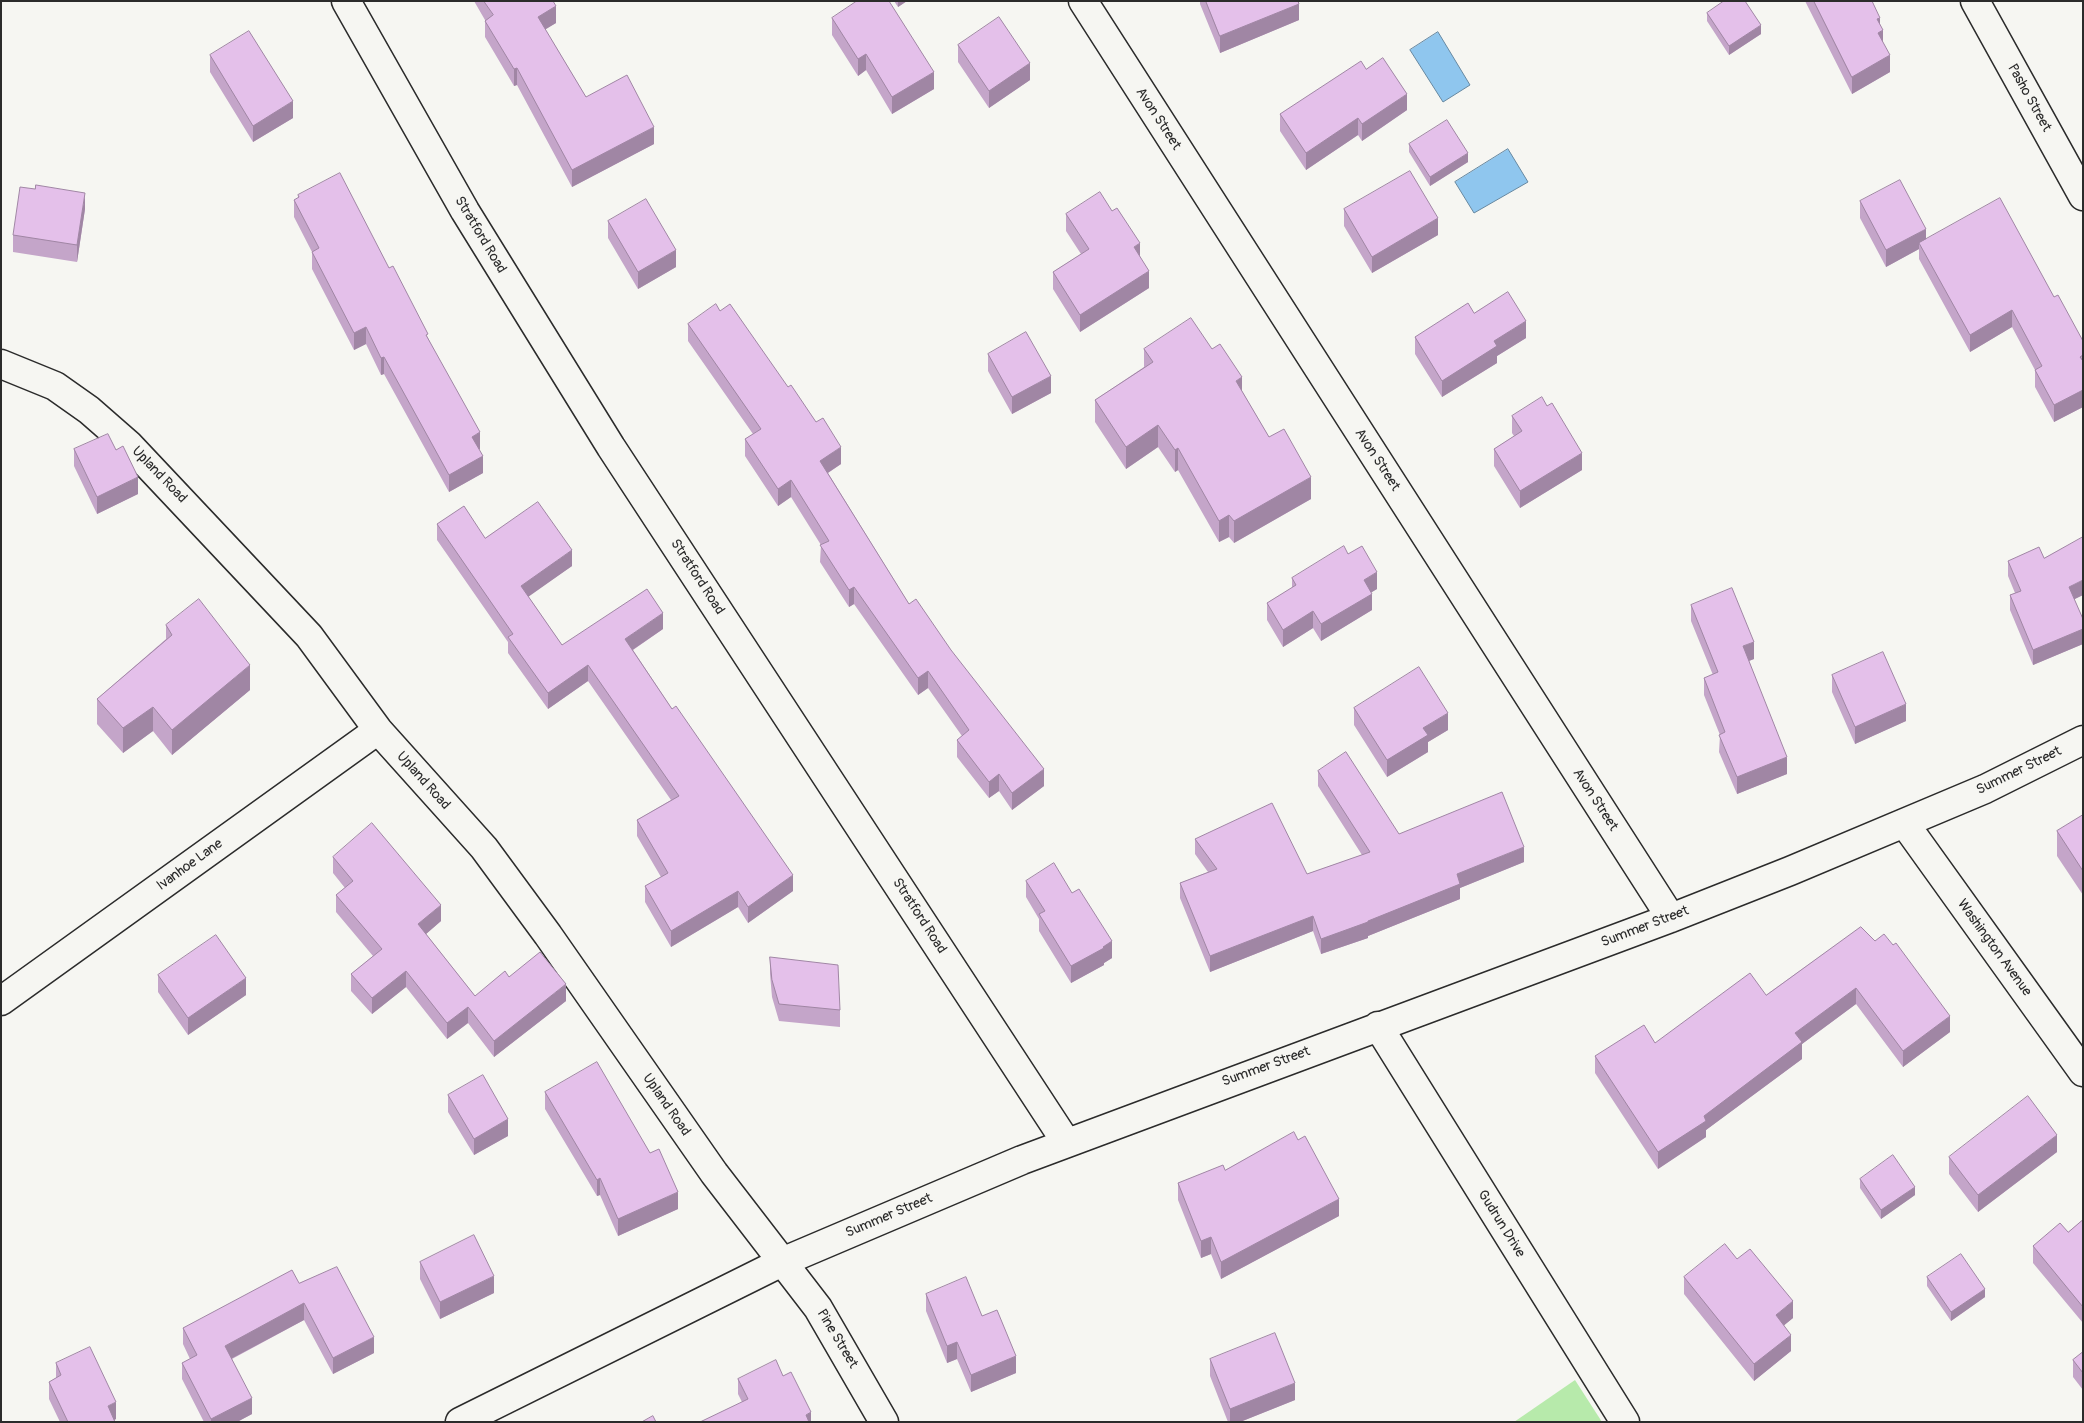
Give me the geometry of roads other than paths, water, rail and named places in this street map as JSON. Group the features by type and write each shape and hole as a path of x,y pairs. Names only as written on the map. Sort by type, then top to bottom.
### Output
{"street":[{"name":"Stratford Road","path":"346,1 465,211 611,447 1066,1142"},
{"name":"Avon Street","path":"1083,1 1671,918"},
{"name":"Pasho Street","path":"1975,1 2083,196"},
{"name":"Upland Road","path":"1,364 55,386 89,410 129,445 308,636 378,730 484,848 583,984 709,1165 782,1262"},
{"name":"Ivanhoe Lane","path":"1,1000 378,730"},
{"name":"Summer Street","path":"460,1422 782,1262 1066,1142 1671,918 1905,824 1985,789 2083,740"},
{"name":"Washington Avenue","path":"1905,824 2083,1072"},
{"name":"Gudrun Drive","path":"1378,1026 1625,1422"},
{"name":"Pine Street","path":"782,1262 818,1308 884,1422"}],"water":[{"path":"1438,32 1470,85 1443,102 1410,50"},
{"path":"1508,149 1528,182 1474,213 1455,182"}]}
